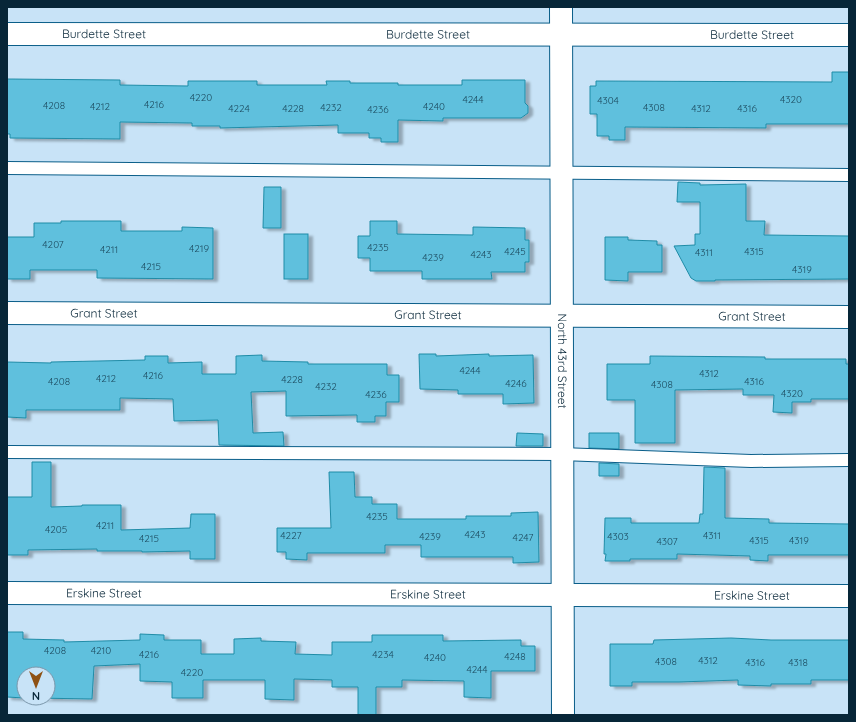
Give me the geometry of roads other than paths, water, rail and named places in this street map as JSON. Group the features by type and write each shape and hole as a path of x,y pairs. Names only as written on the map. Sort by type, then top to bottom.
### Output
{"street":[{"name":"North 43rd Street","path":"561,7 561,454 563,715"},
{"name":"Burdette Street","path":"7,34 849,35"},
{"name":"Grant Street","path":"7,313 849,317"},
{"name":"Erskine Street","path":"7,593 849,596"}],"lane":[{"path":"7,168 849,175"},
{"path":"7,452 561,454 751,461 849,460"}]}
